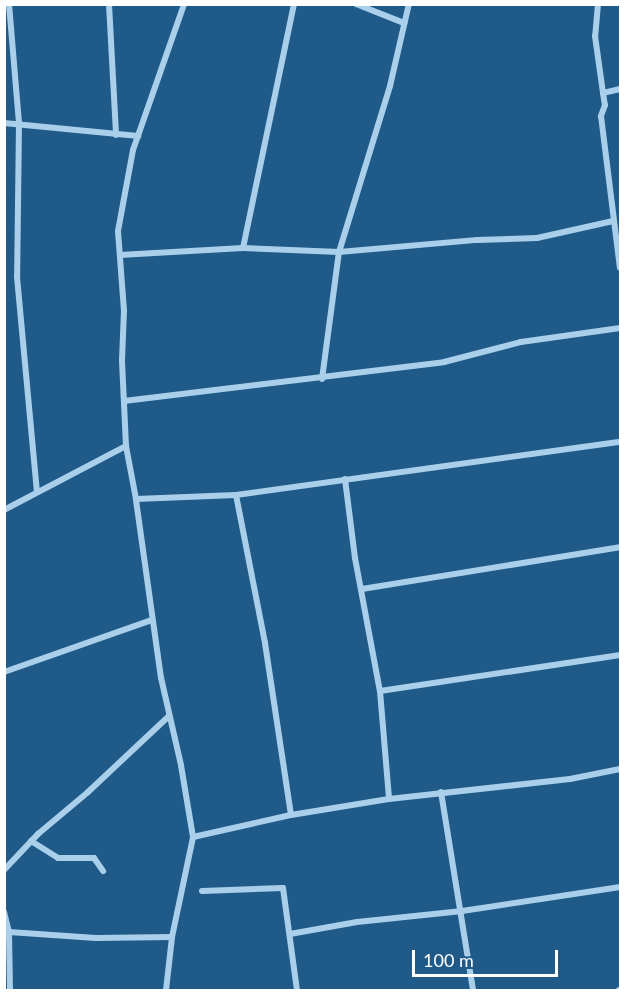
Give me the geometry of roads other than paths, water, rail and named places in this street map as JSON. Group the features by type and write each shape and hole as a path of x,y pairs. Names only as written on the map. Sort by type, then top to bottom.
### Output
{"street":[{"path":"9,4 19,123 17,277 37,492"},
{"path":"109,4 116,135"},
{"path":"166,990 172,937 193,837 182,765 168,717 126,446 118,231 122,199 138,136 184,4"},
{"path":"243,248 294,4"},
{"path":"356,4 404,23"},
{"path":"322,379 339,252 390,86 410,4"},
{"path":"598,4 595,36 605,105 601,116 613,221 621,268"},
{"path":"603,93 621,89"},
{"path":"4,123 138,136"},
{"path":"120,255 243,248 339,252 477,240 537,238 613,221"},
{"path":"124,401 322,379 444,362 521,342 621,328"},
{"path":"136,499 236,495 621,442"},
{"path":"4,510 126,446"},
{"path":"345,479 380,691 389,799"},
{"path":"236,495 265,644 291,814"},
{"path":"362,589 621,547"},
{"path":"4,672 152,620"},
{"path":"380,691 621,656"},
{"path":"4,870 31,841 168,717"},
{"path":"193,837 291,814 441,792 536,783 621,769"},
{"path":"441,792 473,990"},
{"path":"31,841 58,858 94,858 103,871"},
{"path":"290,934 357,922 462,911 621,887"},
{"path":"202,891 283,888 297,990"},
{"path":"4,912 9,932 10,990"},
{"path":"9,932 96,938 172,937"}]}
